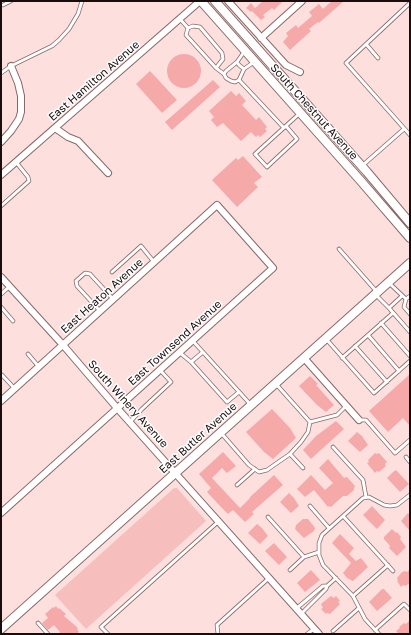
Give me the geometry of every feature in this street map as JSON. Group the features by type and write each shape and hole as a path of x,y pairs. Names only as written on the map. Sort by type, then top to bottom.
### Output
{"main road":[{"name":"South Chestnut Avenue","path":"200,1 301,113 410,238"},
{"name":"South Chestnut Avenue","path":"215,1 362,166 410,223"},
{"name":"East Butler Avenue","path":"1,629 410,263"}],"street":[{"name":"East Hamilton Avenue","path":"1,175 200,1"},
{"path":"228,1 286,65 300,72"},
{"path":"261,38 302,1"},
{"path":"1,142 19,119 21,112 21,96 18,83 11,66"},
{"path":"55,128 68,138 78,141 108,173"},
{"name":"East Heaton Avenue","path":"1,401 217,205 273,268"},
{"name":"East Townsend Avenue","path":"1,513 273,268"},
{"name":"South Winery Avenue","path":"1,278 63,345 117,408 176,472 319,634"},
{"path":"304,358 359,420"}],"lane":[{"path":"3,5 11,1"},
{"path":"1,73 11,66 52,46 59,40 69,29 78,14 82,1"},
{"path":"410,3 346,63 410,135"},
{"path":"180,19 188,28"},
{"path":"188,28 193,26 200,27 222,52 223,59 216,68"},
{"path":"188,28 186,35 230,81 234,82 239,80 244,70 255,62"},
{"path":"366,44 378,58"},
{"path":"224,74 237,62 245,51"},
{"path":"237,62 244,70"},
{"path":"239,80 285,127 297,139 267,167 255,154 285,127 301,113"},
{"path":"362,166 404,129"},
{"path":"1,206 29,181 28,177 16,162"},
{"path":"112,272 141,246 154,262"},
{"path":"339,249 410,332"},
{"path":"100,311 77,286 76,282 85,273 90,274 113,300"},
{"path":"388,282 406,299"},
{"path":"1,294 9,287"},
{"path":"388,308 402,296"},
{"path":"410,296 406,299 404,307 410,314"},
{"path":"1,307 13,321"},
{"path":"342,358 393,313"},
{"path":"381,323 410,356"},
{"path":"368,335 400,371"},
{"path":"325,338 374,393 410,361"},
{"path":"192,340 251,405"},
{"path":"355,346 387,382"},
{"path":"180,352 227,402 239,392"},
{"path":"191,362 203,352"},
{"path":"28,354 39,367"},
{"path":"130,422 171,382 160,370"},
{"path":"2,375 15,389"},
{"path":"275,384 310,422"},
{"path":"310,422 337,415 346,406"},
{"path":"359,420 366,420 395,452 410,440"},
{"path":"221,432 249,465 259,472 266,470 290,454 308,432 310,422"},
{"path":"332,447 363,480 366,497"},
{"path":"290,454 303,468"},
{"path":"406,458 410,462"},
{"path":"237,485 255,469"},
{"path":"379,634 365,619 353,596 323,565 319,552 319,543 322,535 363,498 370,497 384,505 390,506 397,505 410,494"},
{"path":"310,506 330,528"},
{"path":"343,516 393,571"},
{"path":"268,517 304,557"},
{"path":"108,634 101,626 218,521"},
{"path":"290,570 304,557 319,552"},
{"path":"353,596 388,565"},
{"path":"218,634 217,625 270,578"},
{"path":"301,614 336,578"},
{"path":"297,609 323,586 327,586"},
{"path":"310,598 313,602"},
{"path":"376,630 404,604 410,610"},
{"path":"333,631 359,608"},
{"path":"38,623 48,634"},
{"path":"308,634 314,628"}],"shaded area":[{"path":"174,488 177,488 206,521 86,629 55,595"}],"building":[{"path":"263,1 283,1 274,10 272,8 263,15 265,17 261,20 252,11 251,12 246,8 251,3 255,8"},
{"path":"332,1 344,1 319,23 318,22 309,29 311,31 290,50 283,42 288,36 286,33 296,25 298,28 312,16 309,12 319,4 323,9"},
{"path":"184,54 196,59 201,71 196,83 184,88 172,83 167,71 172,59"},
{"path":"150,71 177,100 162,113 136,84"},
{"path":"213,80 220,87 172,130 165,122"},
{"path":"231,91 236,96 239,93 246,101 242,105 256,120 259,117 267,127 265,129 267,131 260,137 258,135 256,137 251,132 241,141 223,123 217,127 211,120 214,117 209,111"},
{"path":"243,156 262,177 254,183 258,187 237,207 212,180 236,158 238,160"},
{"path":"410,374 410,426 403,418 388,432 369,411"},
{"path":"310,376 334,405 326,412 317,405 299,386"},
{"path":"272,409 290,428 296,438 273,459 264,452 246,432"},
{"path":"336,421 344,429 311,459 303,450 316,436"},
{"path":"357,432 362,436 368,445 360,452 348,441"},
{"path":"223,452 236,466 227,473 222,468 212,478 240,508 274,475 283,485 252,512 254,514 245,522 233,510 228,514 220,506 207,492 211,488 199,474"},
{"path":"375,453 379,453 387,462 385,464 386,466 379,472 377,471 375,473 367,463"},
{"path":"328,459 344,478 347,477 355,486 354,490 347,496 343,496 331,507 328,507 314,490 305,497 297,489 311,475 325,490 333,483 319,468"},
{"path":"396,470 409,484 400,492 387,478"},
{"path":"289,493 299,506 291,513 280,502"},
{"path":"372,506 385,520 377,529 363,515"},
{"path":"408,513 410,515 410,531 401,521"},
{"path":"303,519 308,519 315,528 314,531 304,538 295,529 296,525"},
{"path":"257,524 268,536 260,544 248,533"},
{"path":"392,529 401,537 400,539 406,547 397,556 389,548 390,546 384,539 384,537"},
{"path":"340,534 354,548 349,554 356,561 361,558 368,567 353,581 347,578 343,573 351,563 332,543"},
{"path":"274,543 287,557 279,565 265,551"},
{"path":"410,569 410,583 401,587 397,581 397,578 402,572 407,572"},
{"path":"311,570 320,580 305,592 297,583"},
{"path":"382,589 384,589 392,598 377,611 369,602"},
{"path":"331,596 334,598 336,596 340,601 338,602 340,604 330,614 326,614 321,609 323,608 321,604"},
{"path":"56,606 66,614 64,616 78,628 77,629 79,632 76,634 58,634 60,632 54,625 48,630 42,623 48,618 45,614"},
{"path":"410,620 410,634 399,634 396,631 404,623 406,624"}]}
